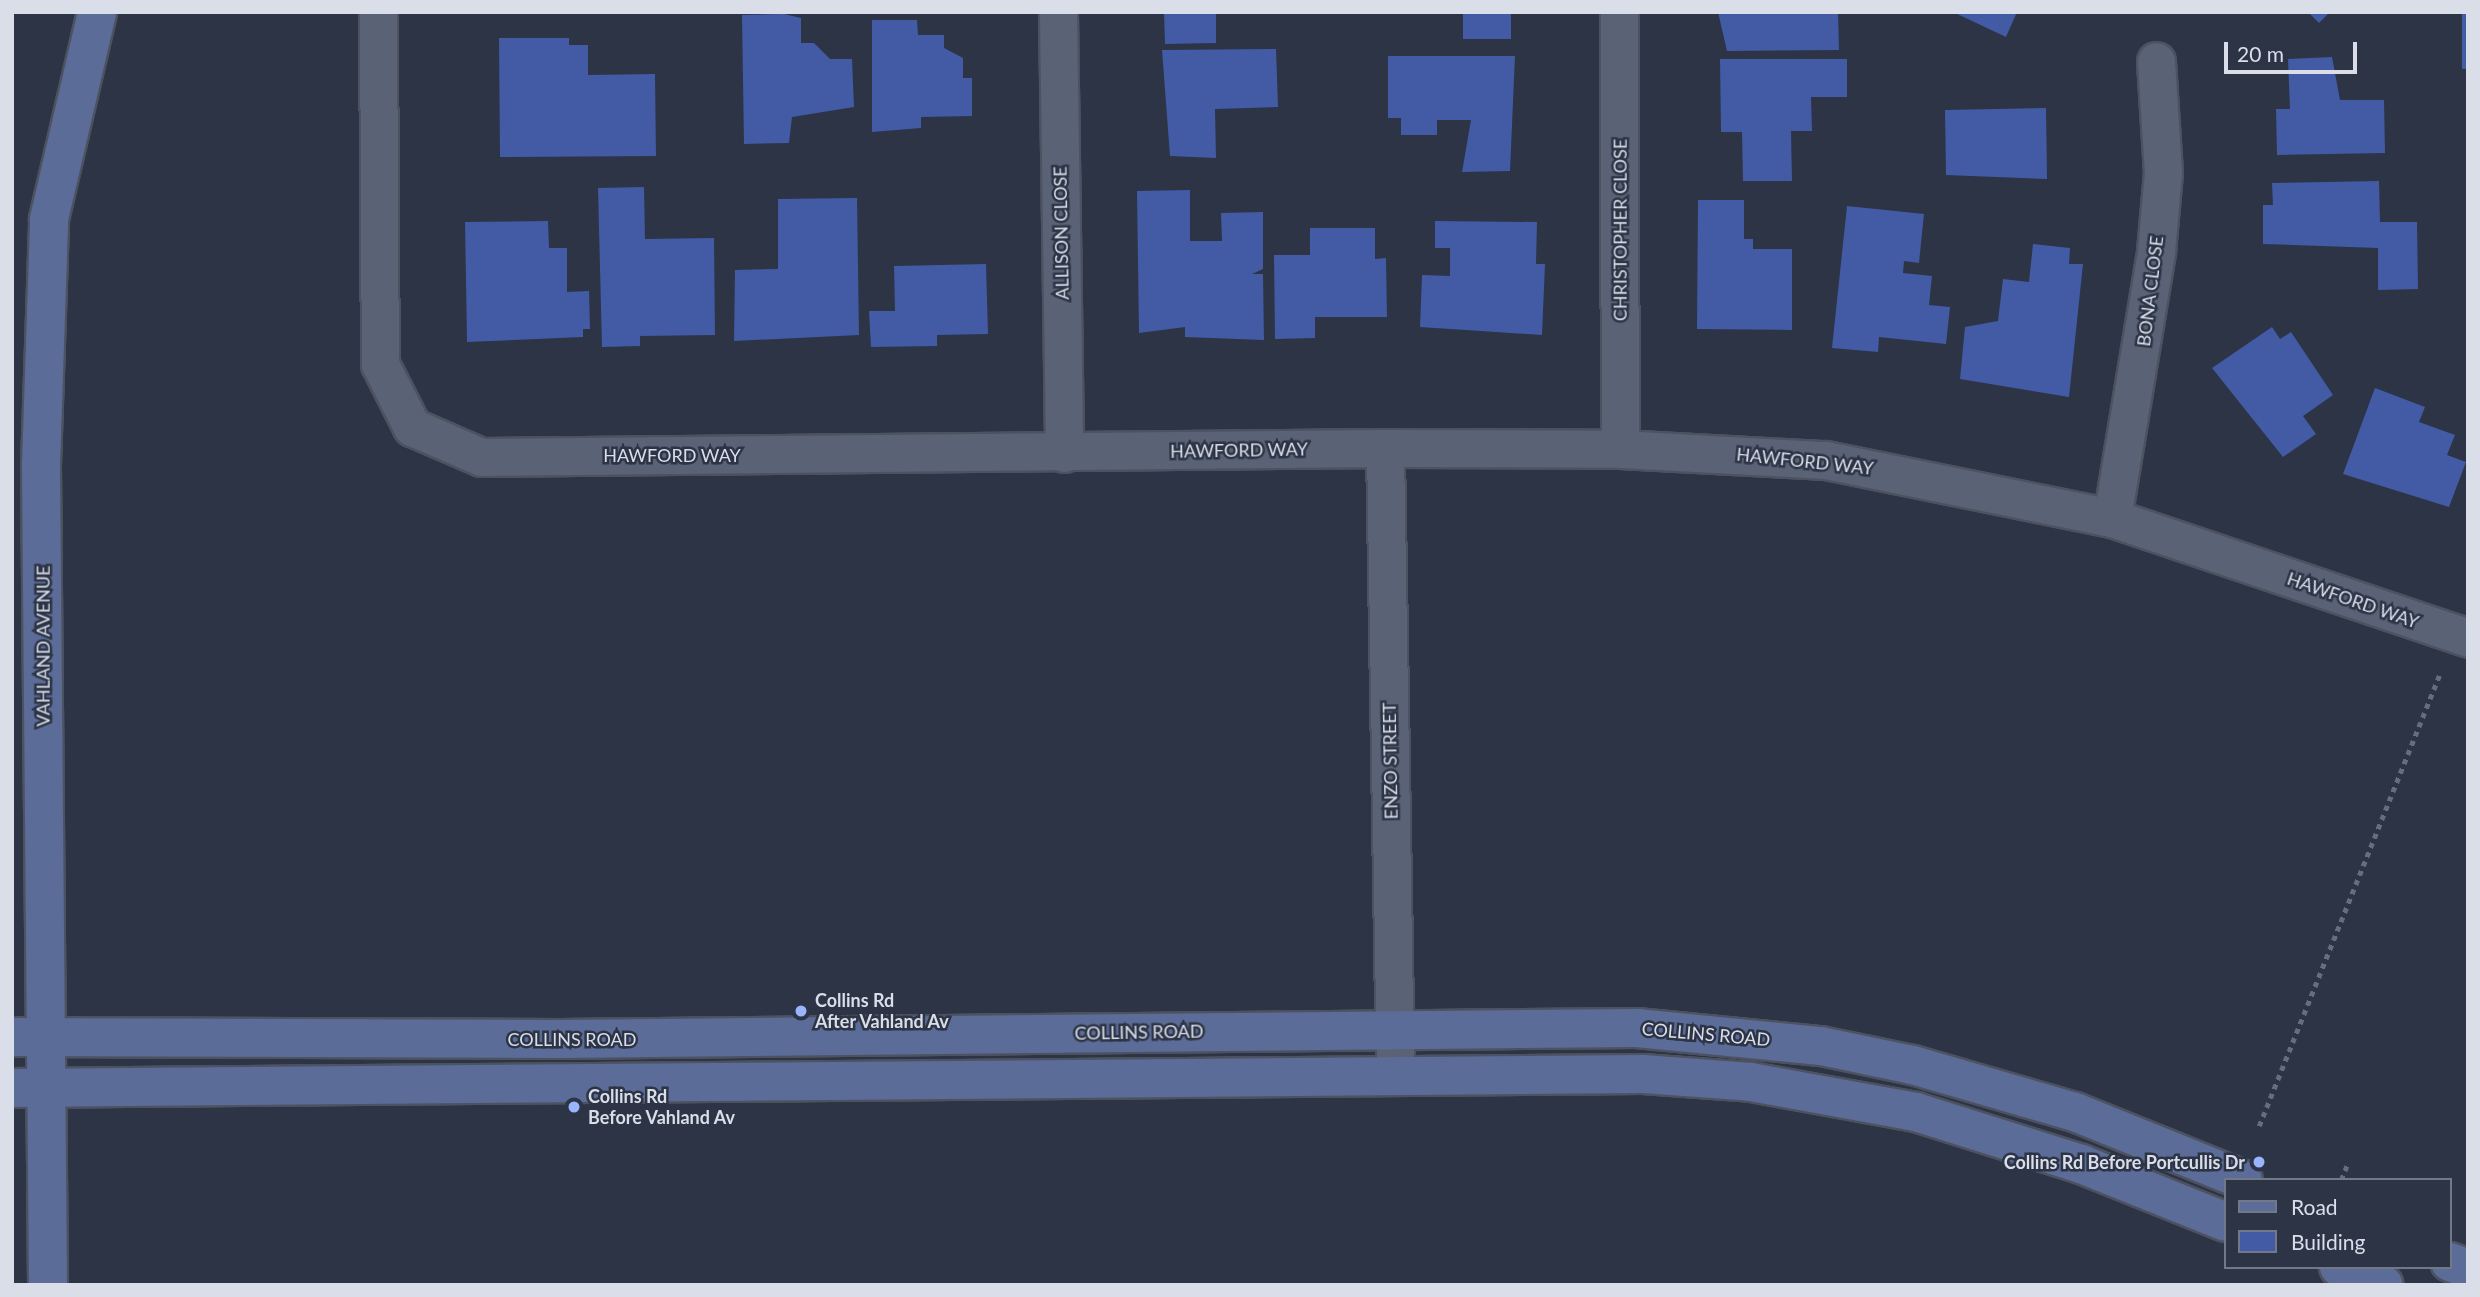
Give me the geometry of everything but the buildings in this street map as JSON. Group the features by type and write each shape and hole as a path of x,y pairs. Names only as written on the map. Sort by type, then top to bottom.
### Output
{"main road":[{"name":"VAHLAND AVENUE","path":"47,1285 29,1088 29,1037 49,219 68,117 97,12"},
{"name":"COLLINS ROAD","path":"29,1037 546,1039 1637,1028 1821,1046 2026,1097 2238,1178"},
{"path":"29,1088 1395,1074 1643,1074 1846,1097 2003,1137 2224,1221"},
{"path":"2344,1269 2384,1285"}],"street":[{"name":"HAWFORD WAY","path":"378,12 380,364 412,426 481,457 1385,448 1620,449 1826,460 2112,518 2462,636"},
{"name":"ALLISON CLOSE","path":"1058,12 1064,453"},
{"name":"CHRISTOPHER CLOSE","path":"1619,12 1620,449"},
{"name":"BONA CLOSE","path":"2112,518 2156,251 2163,173 2157,61"},
{"name":"ENZO STREET","path":"1385,448 1395,1074"}],"path":[{"path":"2259,1126 2462,636"},
{"path":"2342,1178 2348,1163"}],"place":[{"name":"Collins Rd After Vahland Av","path":"801,1011"},
{"name":"Collins Rd Before Vahland Av","path":"574,1107"},
{"name":"Collins Rd Before Portcullis Dr","path":"2259,1162"}]}
